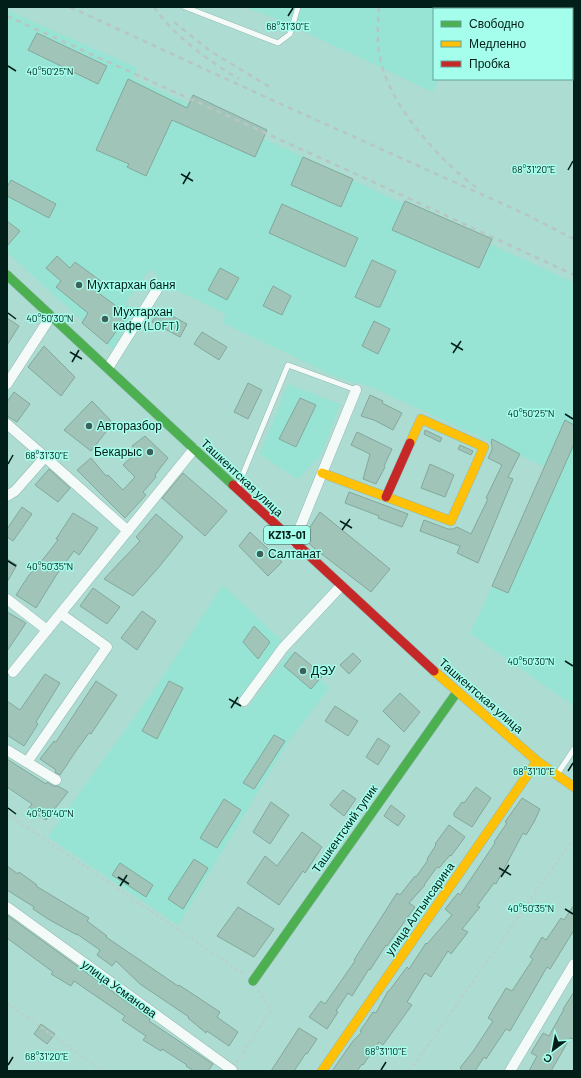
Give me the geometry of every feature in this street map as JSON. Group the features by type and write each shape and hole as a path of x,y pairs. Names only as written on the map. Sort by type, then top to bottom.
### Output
{"street":[{"name":"Ташкентская улица","path":"7,274 341,586 457,692 537,761 574,787"},
{"path":"108,368 158,288"},
{"path":"7,384 51,316"},
{"path":"294,542 356,390"},
{"path":"322,473 386,497 451,521 484,447 420,419 386,497"},
{"path":"7,424 128,531"},
{"path":"13,672 194,449"},
{"path":"7,496 15,491 45,457"},
{"path":"244,701 283,648 341,586"},
{"path":"7,599 47,630"},
{"path":"27,762 107,647 61,614"},
{"name":"Ташкентский тупик","path":"253,981 457,692"},
{"path":"7,750 56,780"},
{"name":"улица Алтынсарина","path":"322,1071 537,761"},
{"name":"улица Усманова","path":"7,907 232,1070"},
{"path":"510,1071 574,964"}],"lane":[{"path":"185,7 278,44 290,34 298,7"},
{"path":"237,489 288,365 356,390"},
{"path":"556,775 574,749"}],"path":[{"path":"7,814 253,981 271,1010 232,1070"},
{"path":"410,1071 574,838"},
{"path":"7,1003 102,1071"}],"shaded area":[{"path":"244,7 463,7 433,8 433,80 438,80 433,92 275,18"},
{"path":"7,10 137,68 133,78 574,283 574,706 470,633 548,468 371,387 336,377 222,322 226,314 169,287 150,269 125,304 135,308 113,349 7,252"},
{"path":"288,384 340,404 321,455 298,479 260,455"},
{"path":"223,585 282,641 236,703 246,710 290,652 329,688 286,745 178,925 48,837 156,687"}],"building":[{"path":"37,33 107,66 98,84 28,50"},
{"path":"128,79 187,108 193,95 267,130 255,157 172,120 146,176 127,167 129,164 96,150"},
{"path":"303,157 353,179 341,207 291,185"},
{"path":"11,180 56,204 49,218 7,196 7,187"},
{"path":"405,201 492,239 479,268 392,230"},
{"path":"282,204 358,238 345,267 269,233"},
{"path":"7,221 20,231 7,246"},
{"path":"57,256 70,268 75,262 102,282 96,291 128,315 107,344 82,323 88,313 56,287 61,281 46,268"},
{"path":"372,260 396,271 380,307 355,297"},
{"path":"220,268 239,278 227,300 208,290"},
{"path":"273,286 291,296 282,315 263,306"},
{"path":"159,309 187,324 180,337 152,322"},
{"path":"7,318 19,326 7,345"},
{"path":"374,321 390,329 378,354 362,346"},
{"path":"202,332 227,347 219,360 194,344"},
{"path":"44,346 75,377 61,396 28,367"},
{"path":"248,383 262,390 248,419 234,412"},
{"path":"14,392 30,404 17,422 7,416 7,402"},
{"path":"370,395 402,413 393,430 374,420 361,416"},
{"path":"300,398 316,405 296,447 279,439"},
{"name":"Авторазбор","path":"92,401 113,423 91,451 64,430"},
{"path":"565,420 574,425 574,444 508,593 492,586"},
{"path":"425,430 442,438 440,442 424,434"},
{"path":"357,432 392,449 376,484 363,479 370,454 351,445"},
{"path":"145,436 168,458 155,475 156,477 143,492 146,495 125,518 77,470 91,458 106,476 108,475 123,490 135,477 123,465 138,451 132,446"},
{"path":"492,439 520,454 508,477 513,479 478,563 457,553 460,546 420,531 424,520 448,529 457,527 471,534 502,465 488,458 492,450"},
{"path":"460,445 473,451 471,455 458,449"},
{"path":"430,464 454,475 445,497 421,488"},
{"path":"49,469 70,488 58,502 35,485"},
{"path":"183,473 227,511 205,536 162,498"},
{"path":"349,492 408,514 402,527 378,518 379,516 345,503"},
{"path":"22,507 32,514 13,541 7,537 7,529"},
{"path":"320,512 390,569 371,592 303,538"},
{"path":"73,513 98,528 79,555 74,551 57,574 36,608 16,595 29,575 58,540 56,539"},
{"path":"156,514 183,537 133,596 104,579 140,541 136,537"},
{"name":"Салтанат","path":"250,532 282,562 268,576 239,546"},
{"path":"7,559 17,565 7,582"},
{"path":"93,588 120,607 107,624 80,606"},
{"path":"142,611 156,621 137,650 121,638"},
{"path":"7,612 26,623 7,651"},
{"path":"254,626 270,642 258,659 243,642"},
{"name":"ДЭУ","path":"295,652 323,675 311,689 284,666"},
{"path":"353,653 361,661 349,674 340,665"},
{"path":"45,674 60,683 36,722 38,724 24,746 7,735 7,701 20,710"},
{"path":"96,681 117,695 91,734 89,733 60,775 55,772 56,770 40,759 54,741 56,742"},
{"path":"169,681 183,688 157,739 142,731"},
{"path":"400,693 420,712 404,732 383,711"},
{"path":"335,706 358,721 348,736 325,721"},
{"path":"274,735 285,741 254,789 243,783"},
{"path":"378,738 390,746 378,765 366,757"},
{"path":"7,759 46,784 47,782 53,786 58,786 68,792 46,820 28,809 32,804 7,787"},
{"path":"476,787 491,798 472,827 454,816 454,813"},
{"path":"343,790 356,799 344,816 330,805"},
{"path":"522,798 540,809 526,835 523,833 496,884 494,883 477,906 480,907 462,929 468,932 451,954 448,951 431,977 425,973 407,1002 412,1005 383,1045 379,1042 357,1071 332,1071 353,1041 362,1032 360,1031 373,1012 376,1013 388,991 407,967 409,969 426,943 427,944 452,915 445,909 458,893 460,895 495,843 494,842 507,823 505,822"},
{"path":"224,799 241,810 217,848 200,838"},
{"path":"271,802 289,815 270,844 253,832"},
{"path":"391,805 405,816 398,826 384,816"},
{"path":"449,825 465,837 451,856 450,855 439,868 437,867 425,885 409,903 415,907 387,946 386,945 370,970 369,969 352,996 348,993 336,1011 338,1012 327,1029 309,1017 321,1001 325,1004 355,961 354,960 397,893 400,895 415,876 416,877 428,860 427,859 436,845 435,844"},
{"path":"302,832 322,847 305,873 303,871 279,905 247,883 265,856 277,866"},
{"path":"194,859 208,868 183,909 168,899"},
{"path":"120,863 153,885 146,897 112,875"},
{"path":"7,866 18,874 19,872 37,885 36,886 89,918 87,921 107,936 106,937 178,986 179,985 220,1012 217,1017 238,1032 229,1046 207,1031 206,1033 188,1018 189,1017 140,984 116,961 112,966 97,955 100,950 77,934 48,919 33,909 34,907 7,890"},
{"path":"574,905 574,930 550,969 547,967 510,1031 506,1029 486,1059 484,1057 475,1071 463,1071 460,1068 493,1021 488,1018 506,988 512,991 533,959 530,957 542,937 546,940 561,918 564,920"},
{"path":"238,907 274,929 254,957 217,936"},
{"path":"7,915 142,1013 150,1019 149,1021 213,1064 208,1071 194,1071 162,1049 161,1051 143,1040 146,1036 122,1020 125,1016 74,981 71,986 51,974 53,972 7,938"},
{"path":"574,992 574,1039 570,1038 551,1071 529,1071 537,1056 531,1053 543,1033 549,1036"},
{"path":"41,1024 55,1034 47,1044 34,1034"},
{"path":"299,1028 317,1039 294,1071 271,1071"}],"railway":[{"path":"70,7 523,213 574,239"},
{"path":"154,7 162,18 182,38 216,64 239,79"},
{"path":"379,7 379,55 395,97 406,115 433,149 448,164 477,188"},
{"path":"7,16 380,185 574,275"},
{"path":"174,22 210,51 273,89"}],"traffic: fast":[{"path":"7,275 233,485"},
{"path":"253,981 457,692"}],"traffic: slow":[{"path":"322,473 451,521 484,447 421,419 410,443"},
{"path":"434,671 537,761 574,787"},
{"path":"322,1071 537,761"}],"traffic: jam":[{"path":"386,497 410,443"},
{"path":"233,485 434,671"}],"place":[{"name":"Мухтархан баня","path":"79,285"},
{"name":"Мухтархан кафе (LOFT)","path":"105,319"},
{"name":"Авторазбор","path":"89,426"},
{"name":"Бекарыс","path":"150,452"},
{"name":"Салтанат","path":"260,554"},
{"name":"ДЭУ","path":"303,671"}]}
